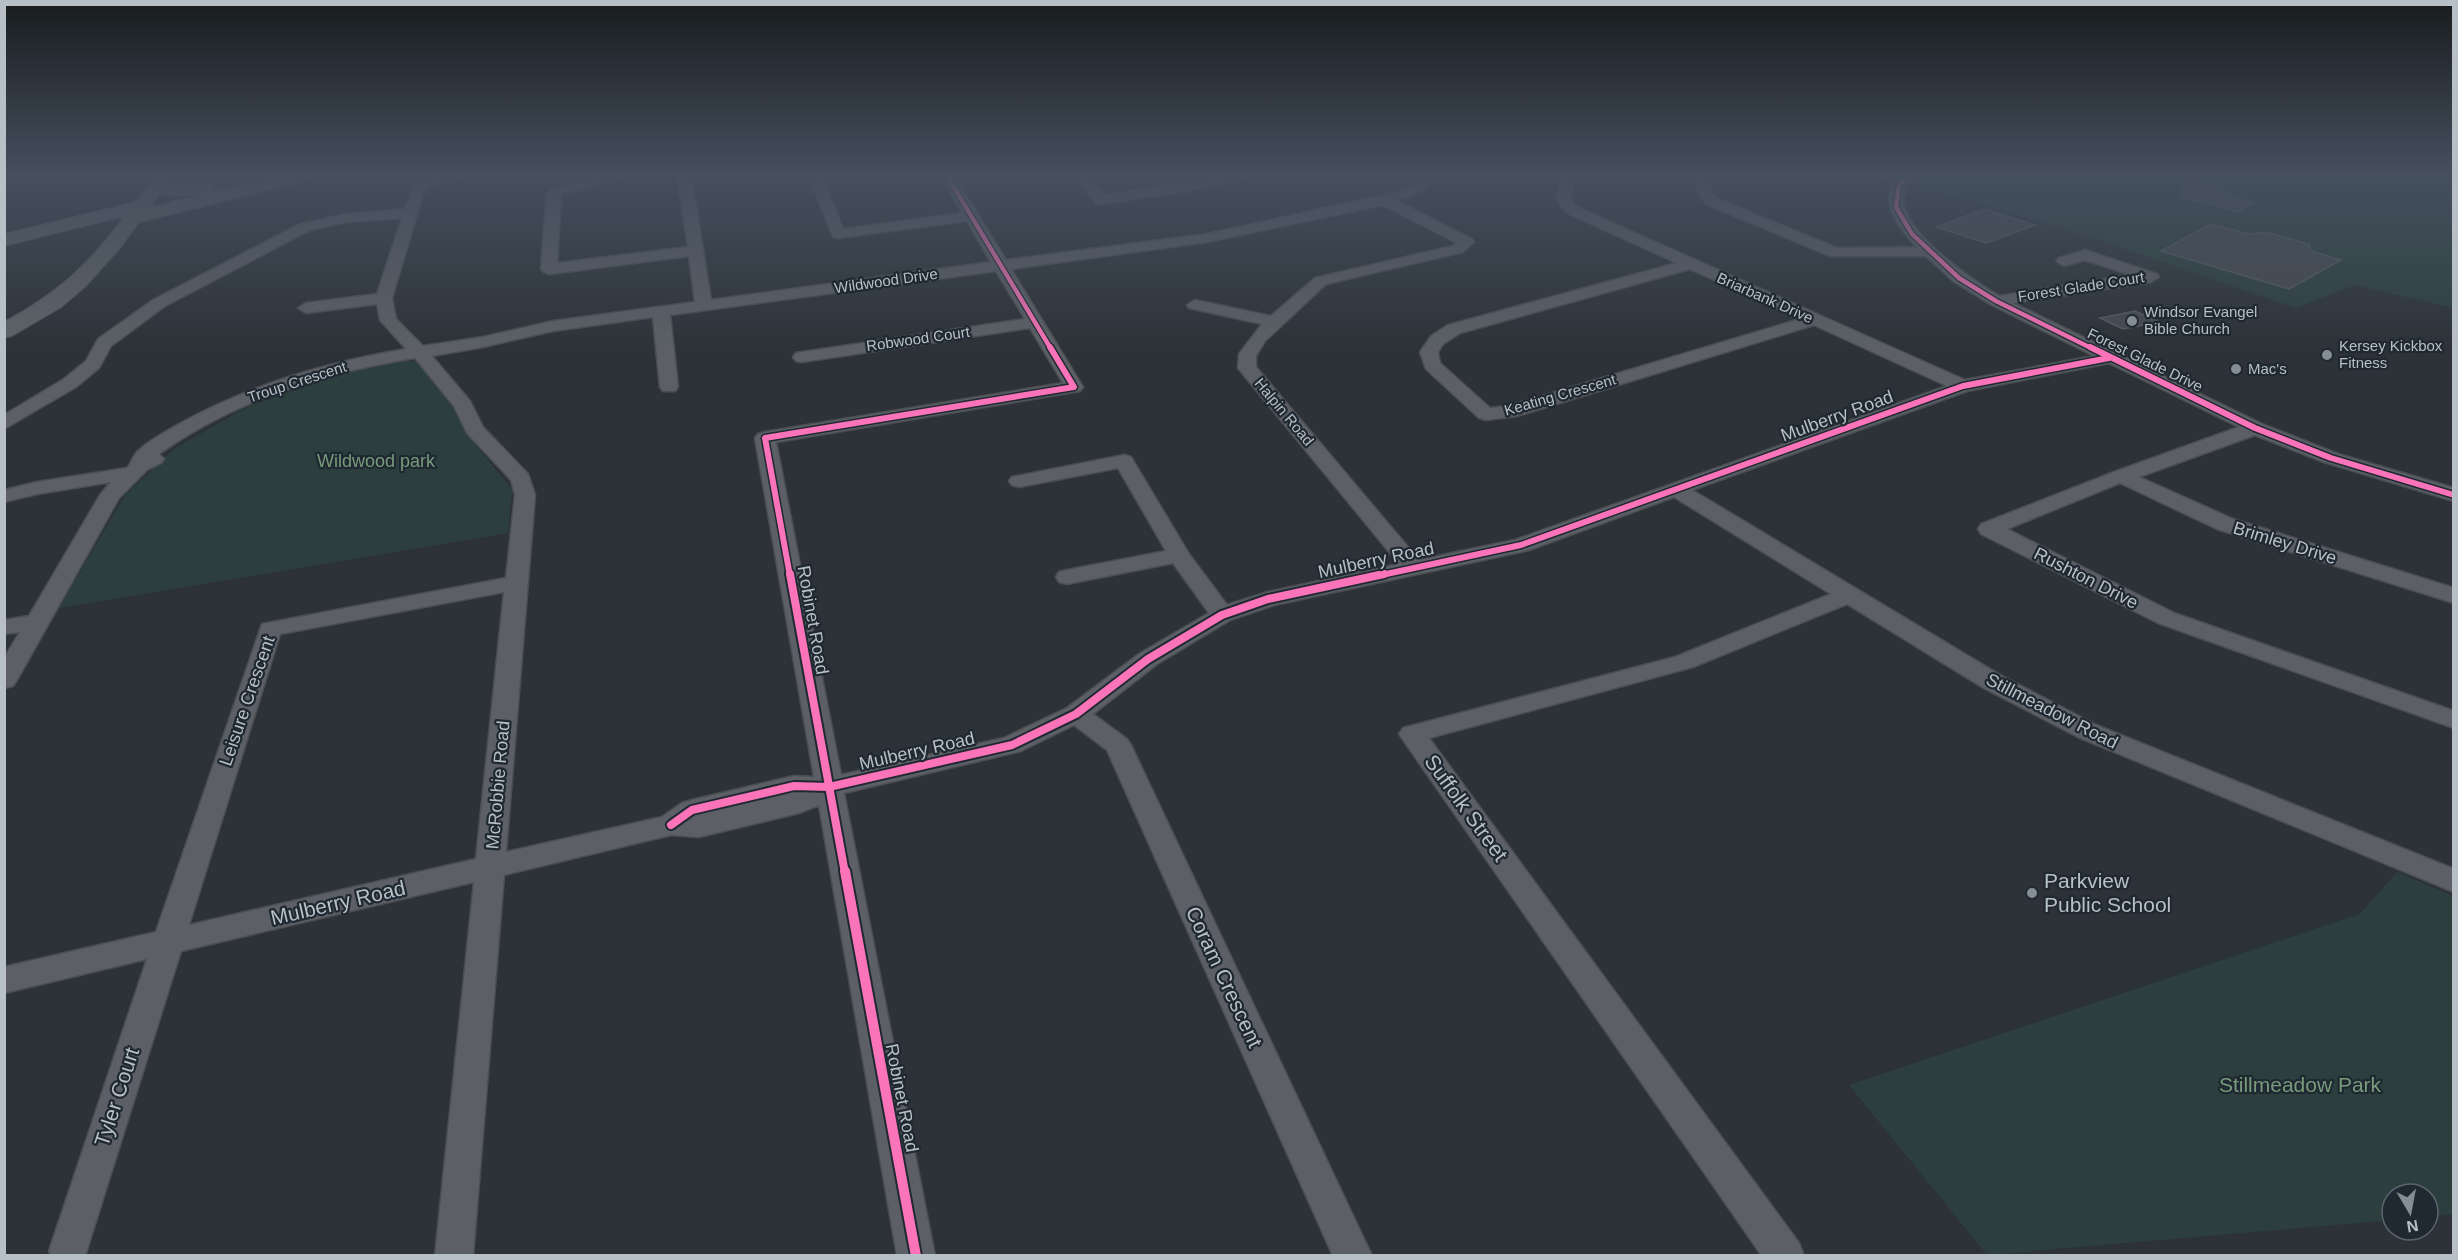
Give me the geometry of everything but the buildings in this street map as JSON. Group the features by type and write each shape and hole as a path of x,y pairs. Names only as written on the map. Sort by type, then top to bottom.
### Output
{"main road":[{"path":"4,240 38,233"},
{"path":"4,250 64,233"},
{"path":"4,331 78,284 121,233"}],"street":[{"path":"4,423 70,382 93,364 104,344 159,303 294,233"},
{"path":"306,308 384,298 404,233"},
{"path":"551,233 549,269 696,251"},
{"path":"693,233 704,306"},
{"name":"Robinet Road","path":"916,1256 765,438 1074,387 982,233"},
{"name":"Wildwood Drive","path":"368,362 483,342 552,326 1207,238 1231,233"},
{"name":"Halpin Road","path":"1414,568 1247,368 1248,353 1305,292 1321,282 1458,249 1467,243 1448,233"},
{"name":"Briarbank Drive","path":"1622,233 1963,387"},
{"path":"1784,233 1835,253 1929,251"},
{"name":"Forest Glade Drive","path":"1911,233 1967,284 1996,301 2255,429 2331,458 2454,495"},
{"name":"Forest Glade Court","path":"1996,301 2151,277 2085,255 2064,261"},
{"name":"Keating Crescent","path":"1691,264 1454,329 1437,340 1429,352 1432,365 1486,414 1510,412 1813,320"},
{"name":"McRobbie Road","path":"384,298 388,320 419,352 463,405 474,429 520,478 525,495 453,1256"},
{"path":"1195,305 1275,322"},
{"path":"660,311 669,387"},
{"name":"Robwood Court","path":"802,357 1035,322"},
{"name":"Mulberry Road","path":"4,980 671,825 699,827 799,803 829,787 1012,745 1076,714 1148,659 1222,615 1268,599 1521,545 1963,387 2109,358"},
{"name":"Troup Crescent","path":"4,680 110,495 130,474 232,412 288,388 361,367 368,362"},
{"name":"Rushton Drive","path":"2255,429 2121,476 1989,529 2166,618 2454,720"},
{"path":"1019,481 1124,461 1179,555 1222,615"},
{"path":"12,495 34,495 130,474"},
{"name":"Brimley Drive","path":"2121,476 2225,525 2454,596"},
{"name":"Stillmeadow Road","path":"1677,490 1991,681 2087,731 2454,881"},
{"path":"1067,577 1179,555"},
{"name":"Leisure Crescent","path":"167,942 270,629 517,583"},
{"name":"Suffolk Street","path":"1785,1256 1412,734 1684,662 1848,595"},
{"path":"4,627 38,622"},
{"name":"Coram Crescent","path":"1076,714 1118,745 1353,1256"},
{"name":"Tyler Court","path":"68,1251 167,942"}],"green space":[{"path":"2076,233 2453,233 2453,308 2355,285 2295,308"},
{"name":"Wildwood park","path":"395,360 418,362 450,401 476,446 512,489 508,533 59,608 125,495 174,449 245,408 325,379"},
{"name":"Stillmeadow Park","path":"2397,872 2453,896 2453,1214 2440,1215 2440,1182 2380,1182 2380,1221 1987,1255 1849,1085 2360,914"}],"cycle path":[{"path":"916,1256 765,438 1074,387 981,233"},
{"path":"1911,233 1959,278 1996,301 2255,428 2331,458 2454,495"},
{"path":"671,825 692,810 794,786 829,787 1012,745 1076,714 1148,659 1222,615 1268,599 1521,545 1963,386 2109,358"}],"place":[{"name":"Windsor Evangel Bible Church","path":"2132,321"},
{"name":"Kersey Kickbox Fitness","path":"2327,355"},
{"name":"Mac's","path":"2236,369"},
{"name":"Parkview Public School","path":"2032,893"}]}
